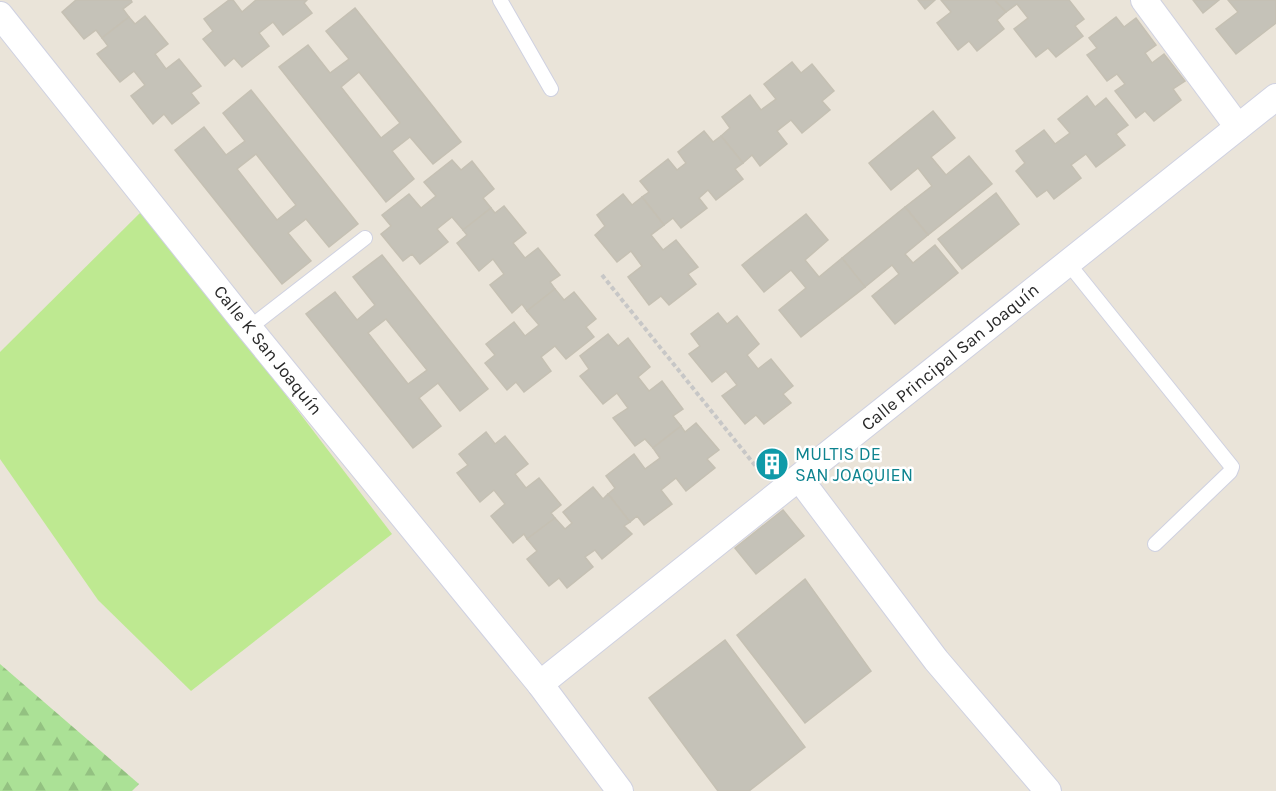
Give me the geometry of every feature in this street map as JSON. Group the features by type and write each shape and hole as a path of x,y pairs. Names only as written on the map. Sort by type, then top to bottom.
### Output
{"street":[{"path":"1144,0 1238,128"},
{"name":"Calle K San Joaquín","path":"0,15 249,328 540,684 620,791"},
{"name":"Calle Principal San Joaquín","path":"540,684 1276,97"},
{"path":"799,478 936,660 1048,791"}],"lane":[{"path":"500,0 551,89"},
{"path":"249,328 365,238"},
{"path":"1068,263 1232,467 1230,472 1155,544"}],"path":[{"path":"603,275 777,493"}],"green space":[{"path":"144,209 392,534 191,691 98,600 0,459 0,352"},
{"path":"0,664 139,784 132,791 0,791"}],"building":[{"path":"76,0 131,0 132,2 123,9 129,17 102,38 96,30 84,39 62,12"},
{"path":"229,0 233,0 242,12 256,0 307,0 304,3 312,13 283,35 273,22 259,33 269,46 242,67 234,58 225,66 203,39 213,31 204,19"},
{"path":"918,0 935,0 925,9"},
{"path":"941,0 995,0 1006,12 997,20 1004,29 977,51 969,41 958,50 937,23 951,12"},
{"path":"995,0 1069,0 1084,19 1075,26 1083,36 1056,57 1048,48 1036,57 1014,29 1028,18 1017,4 1006,12"},
{"path":"1193,0 1219,0 1203,13"},
{"path":"1228,0 1276,0 1276,23 1236,54 1216,29 1238,12"},
{"path":"355,8 461,142 433,164 410,137 392,151 414,179 386,202 279,67 308,45 330,73 349,59 326,31","holes":["359,72 400,123 381,138 341,87"]},
{"path":"145,16 168,44 155,54 166,69 179,59 201,86 191,93 199,103 172,124 164,114 153,124 131,96 145,85 134,71 120,82 97,54 108,46 102,38 129,17 135,24"},
{"path":"1116,17 1124,27 1136,18 1156,45 1145,53 1152,63 1164,54 1185,81 1173,89 1181,100 1154,121 1145,111 1136,118 1115,91 1125,84 1117,74 1107,81 1087,55 1097,48 1089,38"},
{"path":"792,62 801,73 812,64 834,91 822,101 830,110 802,133 791,120 777,131 787,144 760,166 752,155 743,163 721,136 730,128 722,117 750,95 761,110 776,99 764,84"},
{"path":"251,90 358,224 329,247 306,219 288,233 311,261 282,284 175,150 204,127 226,155 245,141 223,113","holes":["256,154 296,205 277,220 237,169"]},
{"path":"1087,96 1095,107 1106,98 1128,125 1116,134 1125,145 1096,167 1086,154 1071,165 1081,178 1054,199 1047,190 1037,197 1016,171 1025,163 1016,151 1044,130 1055,144 1070,133 1058,119"},
{"path":"933,111 955,138 931,157 946,175 969,156 992,184 928,235 905,207 932,186 918,168 891,190 869,163"},
{"path":"704,131 713,142 721,136 743,163 735,169 743,179 716,200 708,190 699,198 707,208 681,228 673,218 664,225 642,197 649,192 640,181 668,159 677,170 686,163 678,152"},
{"path":"452,160 461,170 472,161 494,189 483,198 491,208 463,230 452,217 437,229 448,242 420,264 412,254 403,261 381,234 391,226 382,215 409,194 421,208 436,196 424,182"},
{"path":"996,193 1019,224 962,269 938,239"},
{"path":"623,194 632,205 642,197 664,225 651,235 663,250 676,240 698,267 688,274 696,284 669,305 661,296 649,305 628,277 642,266 631,251 617,262 595,235 605,226 597,215"},
{"path":"504,206 526,233 513,243 525,258 538,248 560,275 550,282 555,289 527,311 522,304 512,313 490,285 504,274 493,259 479,271 457,243 467,235 463,230 491,208 495,213"},
{"path":"905,207 928,235 905,254 913,263 935,245 958,273 895,324 872,296 899,274 892,265 865,287 842,258"},
{"path":"806,214 828,240 805,260 819,277 842,258 865,287 801,337 779,310 806,288 791,270 764,292 742,265"},
{"path":"382,255 488,389 460,411 438,383 419,398 441,426 413,448 306,314 335,292 357,320 375,305 353,277","holes":["386,319 427,370 408,384 368,333"]},
{"path":"555,289 564,300 574,292 596,319 586,327 594,337 566,359 555,346 541,357 551,371 524,392 516,382 507,390 485,363 495,355 486,344 514,322 525,336 539,325 527,311"},
{"path":"718,313 727,324 737,316 759,344 747,355 758,369 771,359 793,386 783,394 791,403 764,424 756,415 745,424 722,396 737,385 726,371 712,382 689,354 700,346 691,334"},
{"path":"608,334 618,346 628,338 650,367 638,377 649,391 662,381 683,409 673,416 681,426 653,448 645,439 635,446 613,418 628,408 617,393 603,404 580,376 589,369 580,356"},
{"path":"696,423 719,450 707,459 715,468 686,491 676,478 661,490 672,504 644,525 637,516 630,522 608,494 615,488 606,476 634,454 645,469 660,458 653,448 681,426 685,432"},
{"path":"486,432 495,444 505,436 528,464 515,474 526,488 539,478 561,505 551,513 555,518 527,539 524,534 513,543 491,516 505,504 494,490 480,502 457,473 468,465 459,454"},
{"name":"MULTIS DE SAN JOAQUIEN","path":"777,451 786,464 767,477 758,465"},
{"path":"593,487 603,499 608,494 630,522 624,526 632,534 602,559 595,550 585,557 593,567 567,588 559,578 549,586 527,559 537,551 527,539 555,518 565,529 572,523 563,512"},
{"path":"783,510 804,536 756,574 735,548"},
{"path":"805,579 871,671 805,723 737,635"},
{"path":"725,640 805,747 749,791 718,791 649,698"}],"place":[{"name":"MULTIS DE SAN JOAQUIEN","path":"772,464"}]}
